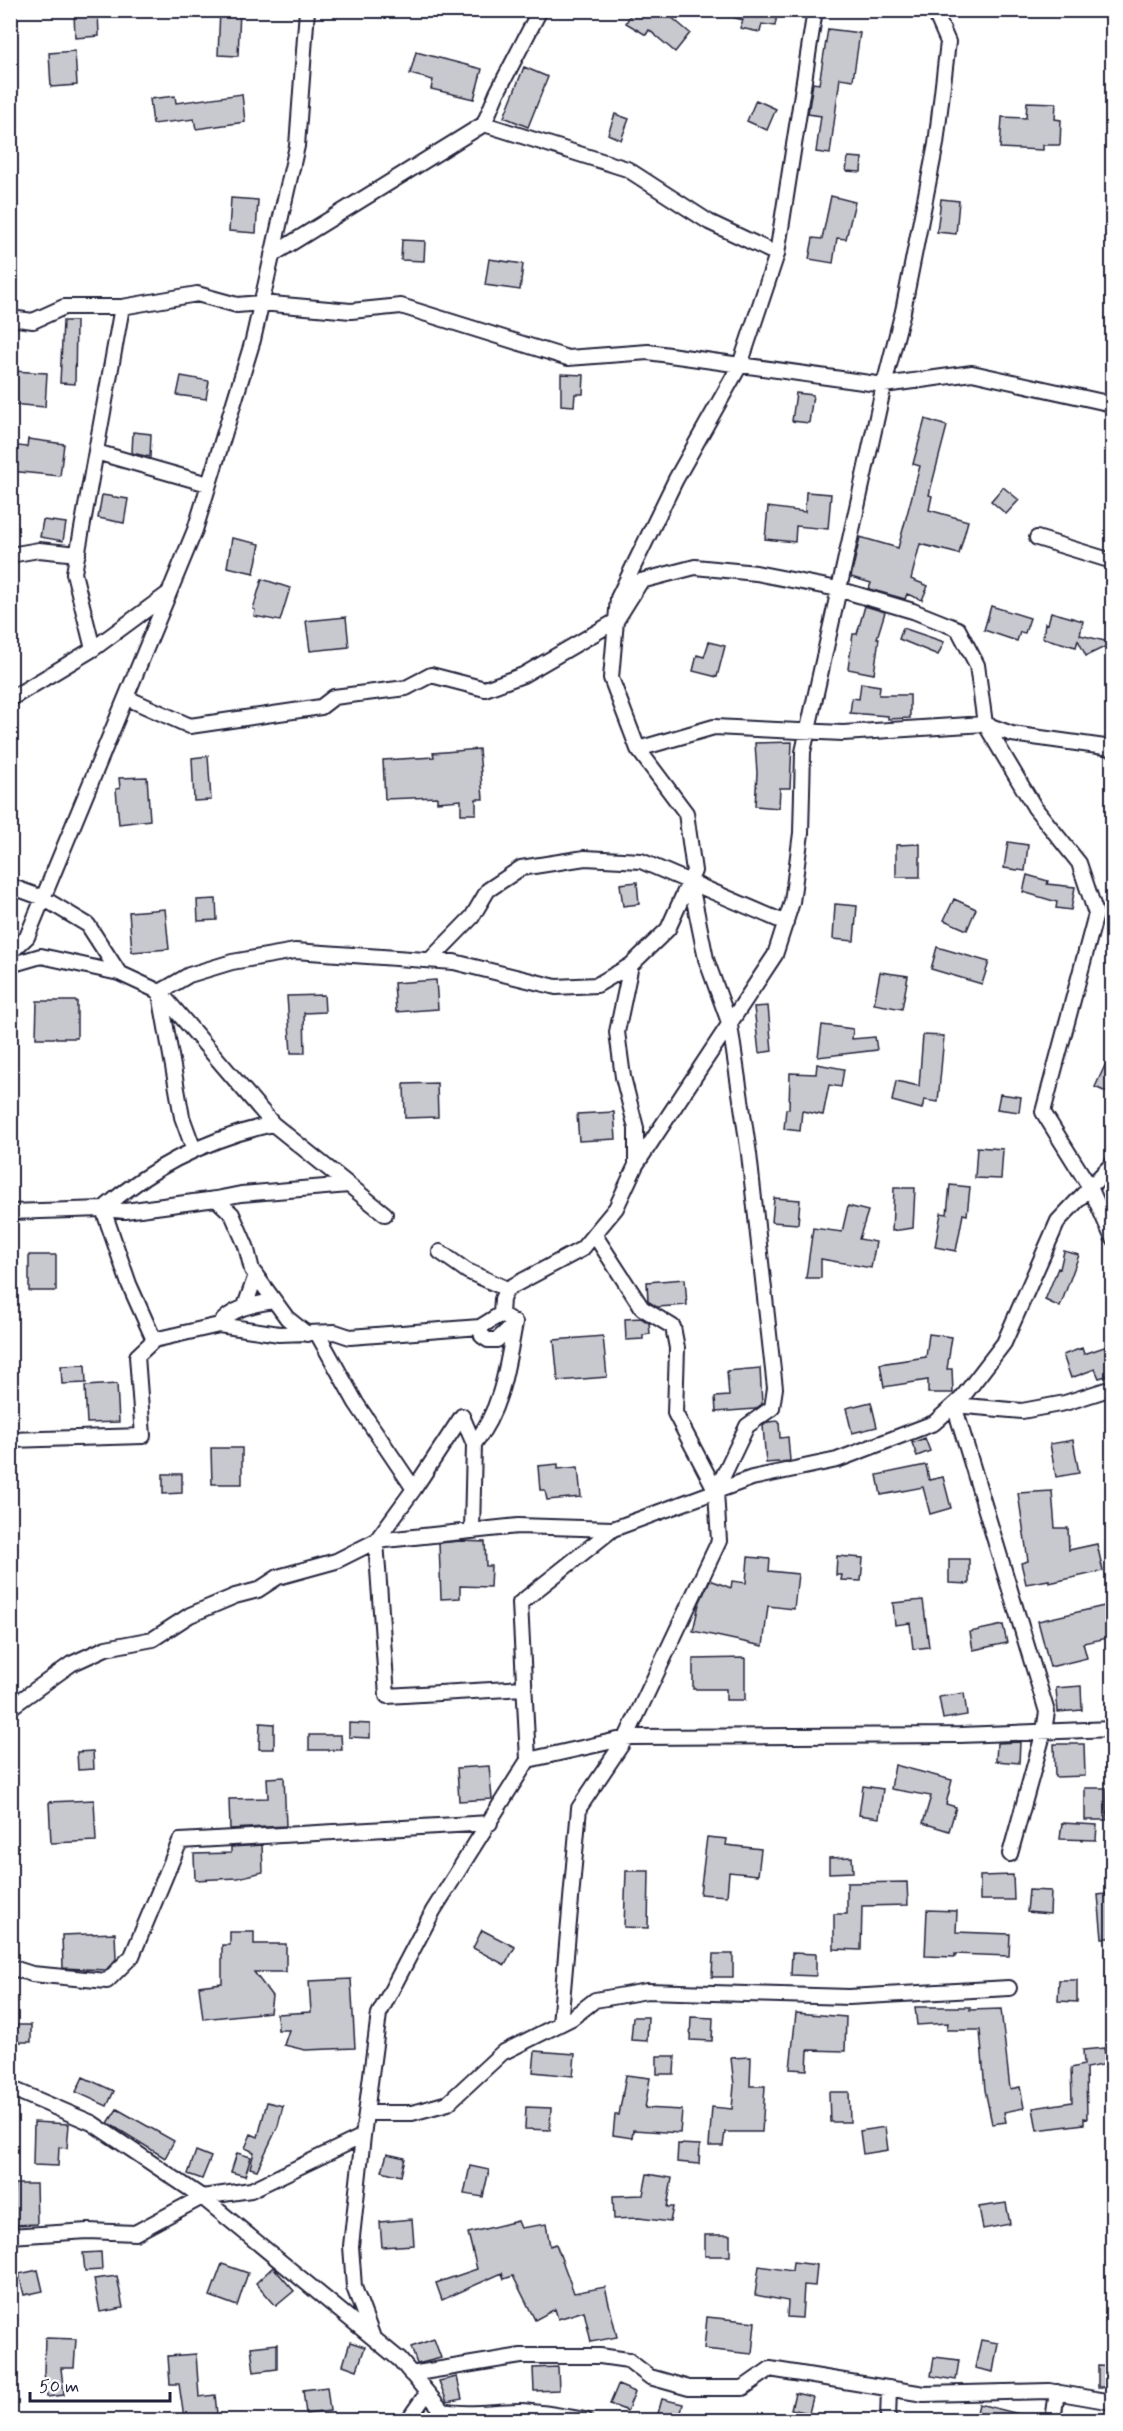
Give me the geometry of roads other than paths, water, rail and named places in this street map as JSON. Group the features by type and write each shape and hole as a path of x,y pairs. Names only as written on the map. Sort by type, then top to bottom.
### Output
{"street":[{"path":"10,953 27,937 195,530 253,340 297,146 307,10"},
{"path":"272,255 484,124 497,93 540,10"},
{"path":"160,992 189,975 210,968 295,951 454,962 556,987 597,985 630,965 668,929 694,871 686,813 638,749 611,678 618,598 676,479 740,365 777,254 815,10"},
{"path":"501,1314 502,1299 507,1289 582,1249 616,1208 636,1165 775,955 786,923 792,902 801,833 803,752 884,385 903,311 936,144 948,42 934,10"},
{"path":"484,124 627,170 709,222 777,254"},
{"path":"10,318 33,321 64,307 122,307 197,294 237,305 261,303 351,311 401,306 568,358 648,352 884,385 972,373 1113,404"},
{"path":"93,649 74,573 122,307"},
{"path":"96,452 208,484"},
{"path":"1037,538 1113,561"},
{"path":"10,555 39,550 78,554"},
{"path":"127,698 190,726 321,707 334,697 406,688 431,675 485,689 523,675 616,621 641,581 695,567 756,573 838,589 913,611 958,628 977,665 985,724 1035,808 1078,862 1095,914 1043,1112 1091,1189 1113,1237"},
{"path":"10,699 93,649 169,593"},
{"path":"638,749 714,727 807,732 985,724 1012,734 1113,748"},
{"path":"430,960 472,917 488,890 521,868 585,858 641,861 786,923"},
{"path":"690,880 706,959 730,1024 750,1154 775,1388 772,1408 747,1426 717,1491"},
{"path":"10,886 43,898 88,925 119,973"},
{"path":"10,965 41,956 119,973 160,992 273,1124 385,1214"},
{"path":"630,965 617,1032 623,1077 636,1128 636,1165"},
{"path":"160,992 182,1117 194,1150"},
{"path":"103,1209 142,1177 194,1150 249,1129 273,1124"},
{"path":"372,2337 354,2287 351,2246 379,2014 433,1911 528,1760 520,1603 613,1529 752,1478 837,1461 934,1423 954,1405 1004,1343 1058,1221 1113,1164"},
{"path":"10,1212 103,1209 125,1211 241,1194 349,1185"},
{"path":"216,1199 231,1214 256,1275 287,1318 312,1334 414,1490"},
{"path":"103,1209 129,1284 154,1340"},
{"path":"560,2024 579,1808 626,1738 719,1540 717,1491 675,1413 676,1348 673,1327 642,1308 594,1234"},
{"path":"440,1252 467,1271 507,1289"},
{"path":"245,1306 256,1275"},
{"path":"219,1325 228,1314 245,1306 274,1301"},
{"path":"10,1440 143,1436 137,1356 154,1340 219,1325 279,1334 375,1337 480,1327 501,1314"},
{"path":"501,1314 514,1323"},
{"path":"480,1327 482,1336 488,1340 497,1340 514,1323"},
{"path":"474,1444 489,1425 500,1394 514,1323"},
{"path":"954,1405 1022,1411 1065,1403 1113,1388"},
{"path":"954,1405 1047,1712 1044,1731 1010,1854"},
{"path":"472,1531 474,1444 462,1416 414,1490 376,1541 387,1696 524,1688"},
{"path":"10,1708 71,1664 106,1648 153,1639 190,1615 235,1596 258,1590 278,1577 336,1561 376,1541 518,1526 613,1529"},
{"path":"528,1760 626,1738 1113,1729"},
{"path":"10,1967 32,1974 107,1981 132,1956 180,1841 490,1823"},
{"path":"366,2113 412,2113 448,2103 502,2053 572,2018 595,2000 647,1991 849,1996 1009,1988"},
{"path":"10,2088 92,2123 202,2197 400,2360 446,2416 519,2411 553,2413 585,2421"},
{"path":"10,2236 88,2231 135,2233 202,2197 251,2190 363,2136"},
{"path":"411,2374 521,2356 600,2356 628,2360 650,2377 689,2388 742,2388 770,2369 924,2394 1057,2392 1113,2402"},
{"path":"888,2421 889,2388"},
{"path":"1053,2421 1057,2392"},
{"path":"408,2421 427,2393"}]}
